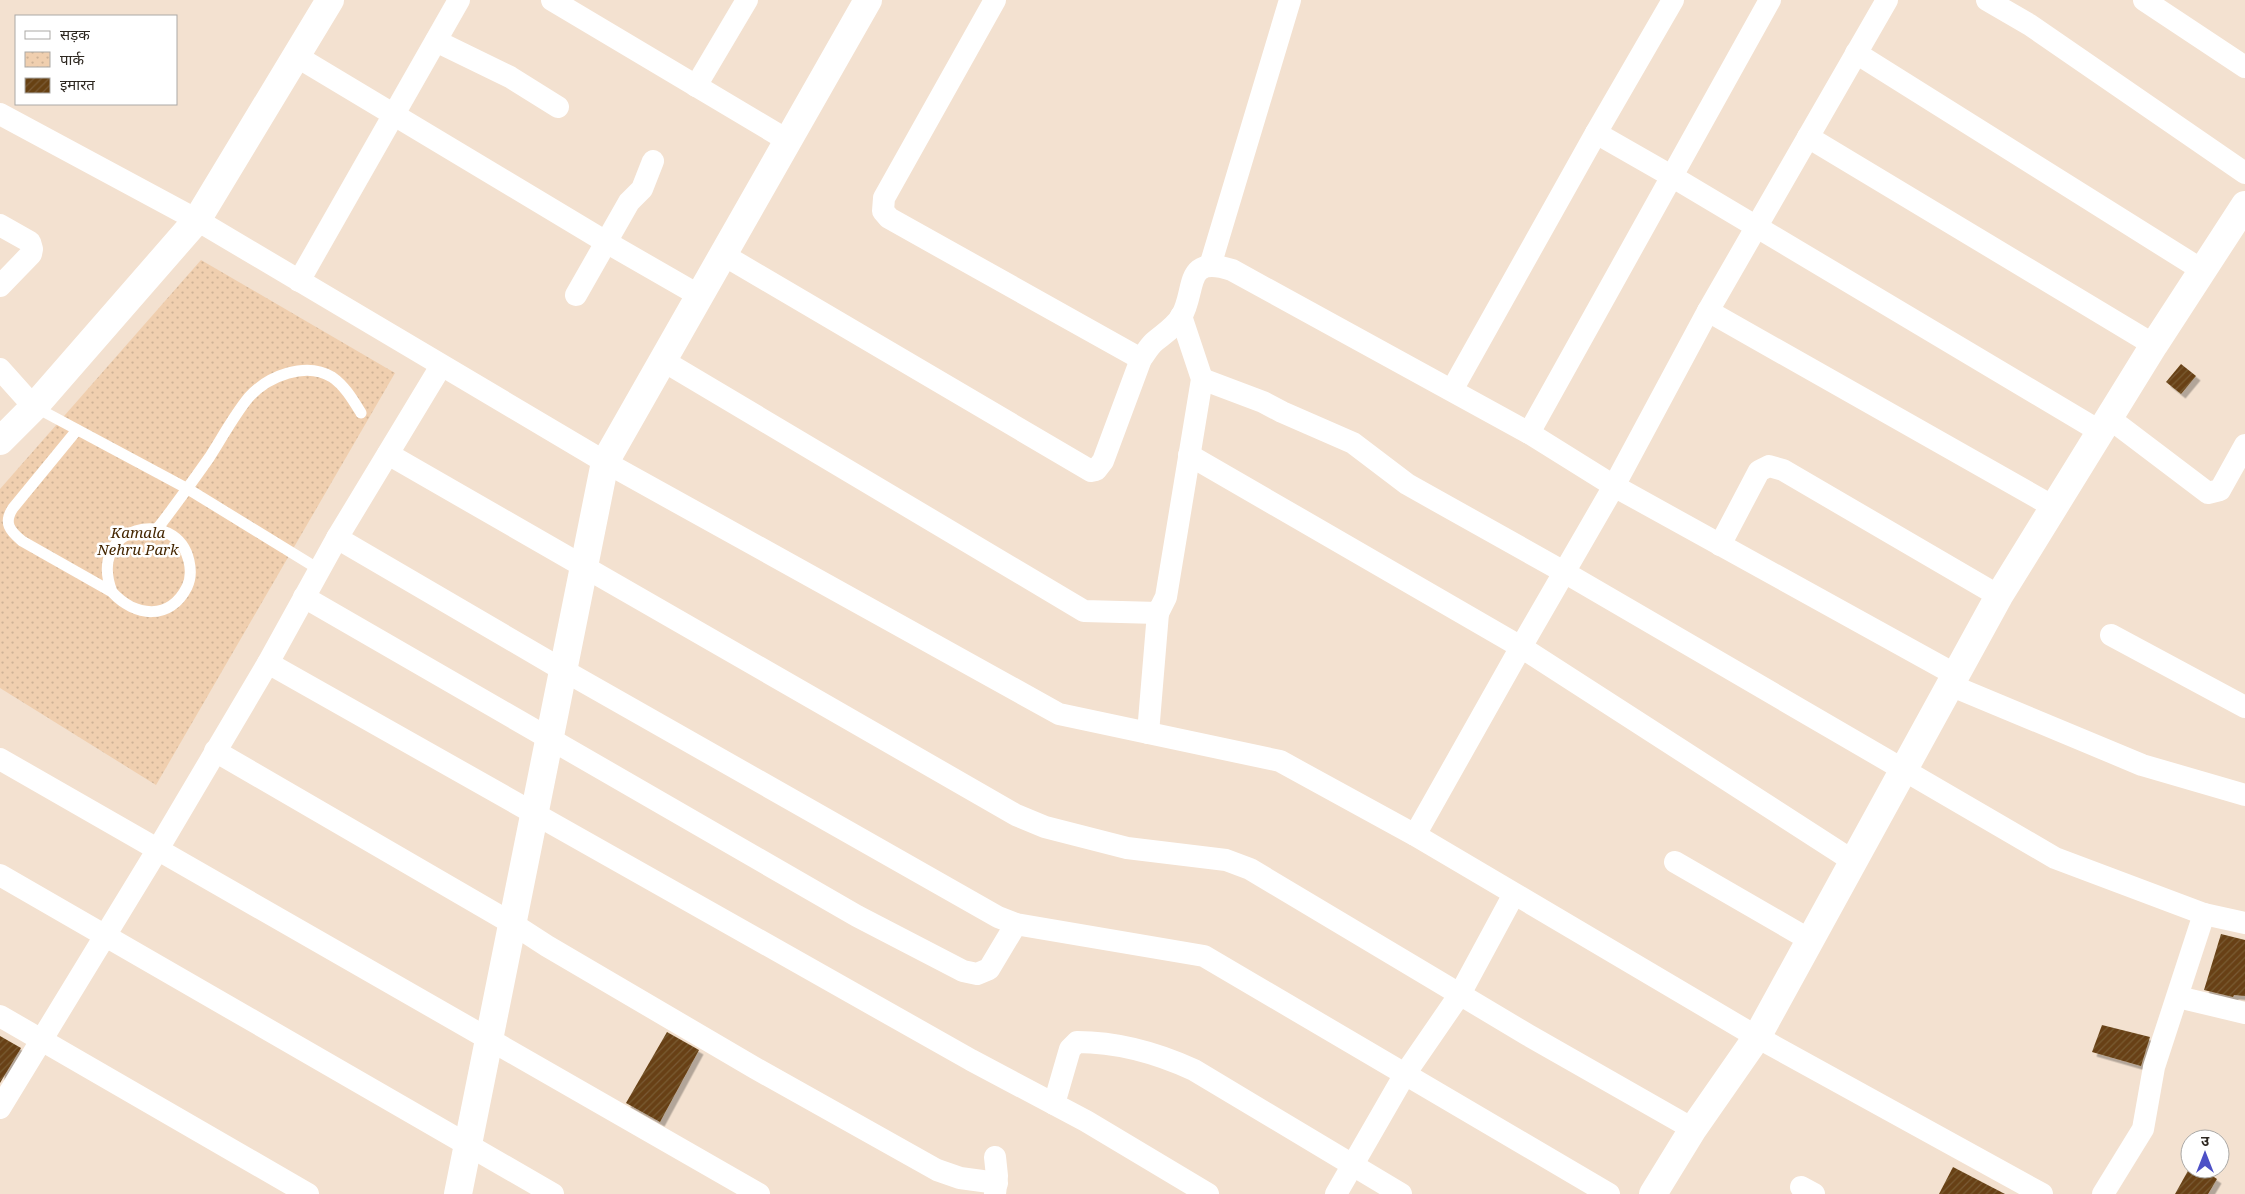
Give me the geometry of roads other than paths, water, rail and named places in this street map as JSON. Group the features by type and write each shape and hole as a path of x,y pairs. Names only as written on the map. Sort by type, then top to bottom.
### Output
{"street":[{"path":"0,441 34,407 197,220 330,0"},
{"path":"300,281 459,0"},
{"path":"552,0 787,140"},
{"path":"696,86 746,0"},
{"path":"458,1194 605,462 868,0"},
{"path":"995,0 884,198 884,211 889,218 1141,359"},
{"path":"1210,266 1290,0"},
{"path":"1452,390 1596,133 1674,0"},
{"path":"1529,433 1770,0"},
{"path":"1415,835 1614,486 1708,311 1887,0"},
{"path":"1987,0 2030,25 2245,173"},
{"path":"2144,0 2245,68"},
{"path":"436,41 510,77 558,107"},
{"path":"1856,53 2202,270"},
{"path":"296,56 606,242 700,296"},
{"path":"0,114 197,220 605,462 1059,714 1280,760 1415,835 1757,1037 2042,1194"},
{"path":"1596,133 1756,227 2105,425 2208,493 2220,490 2245,445"},
{"path":"1808,137 2154,345"},
{"path":"576,295 629,202 642,189 653,161"},
{"path":"1653,1194 1693,1129 1757,1037 1999,596 2154,345 2245,205"},
{"path":"0,225 30,242 32,249 31,254 0,286"},
{"path":"722,254 1091,471 1100,466 1141,359 1151,345 1182,316 1193,278 1199,270 1210,266 1219,266 1232,270 1529,433 1614,486 1953,680 2142,765 2245,795"},
{"path":"1708,311 2054,507"},
{"path":"1148,733 1158,613 1166,597 1202,379 1182,316"},
{"path":"662,360 1084,611 1158,613"},
{"path":"0,1108 268,663 337,538 441,366"},
{"path":"0,369 34,407"},
{"path":"1202,379 1262,402 1353,443 1406,484 1564,572 2055,858 2204,914 2245,923"},
{"path":"388,454 1016,814 1045,826 1128,848 1226,860 1250,869 1460,994 1693,1129"},
{"path":"1189,455 1521,647 1853,861"},
{"path":"1720,545 1759,471 1769,466 1783,470 1999,596"},
{"path":"337,538 563,670 998,917 1016,924 1204,956 1609,1194"},
{"path":"304,598 857,916 963,971 976,974 988,969 1016,924"},
{"path":"2111,636 2245,707"},
{"path":"268,663 536,813 962,1056 1086,1121 1208,1194"},
{"path":"215,751 513,924 547,946 747,1063 938,1170 996,1188 995,1157"},
{"path":"0,759 759,1194"},
{"path":"1676,862 1810,940"},
{"path":"0,875 553,1194"},
{"path":"1336,1194 1354,1166 1405,1074 1460,994 1514,894"},
{"path":"2103,1194 2143,1129 2154,1067 2204,914"},
{"path":"2178,997 2245,1013"},
{"path":"0,1016 308,1194"},
{"path":"1054,1104 1070,1049 1077,1042 1144,1050 1164,1056 1194,1070 1401,1194"}],"lane":[{"path":"157,529 188,489 249,398 263,385 280,376 306,370 331,377 345,389 361,413"},
{"path":"34,407 188,489 320,570"},
{"path":"77,430 13,508 8,515 7,524 12,532 22,541 112,592 122,602 134,609 147,612 161,610 173,604 183,594 189,582 191,568 188,555 181,543 170,534 157,529 143,528 130,532 119,540 111,552 107,565 107,579 112,592"}],"park label":[{"name":"Kamala Nehru Park","path":"138,540"}]}
